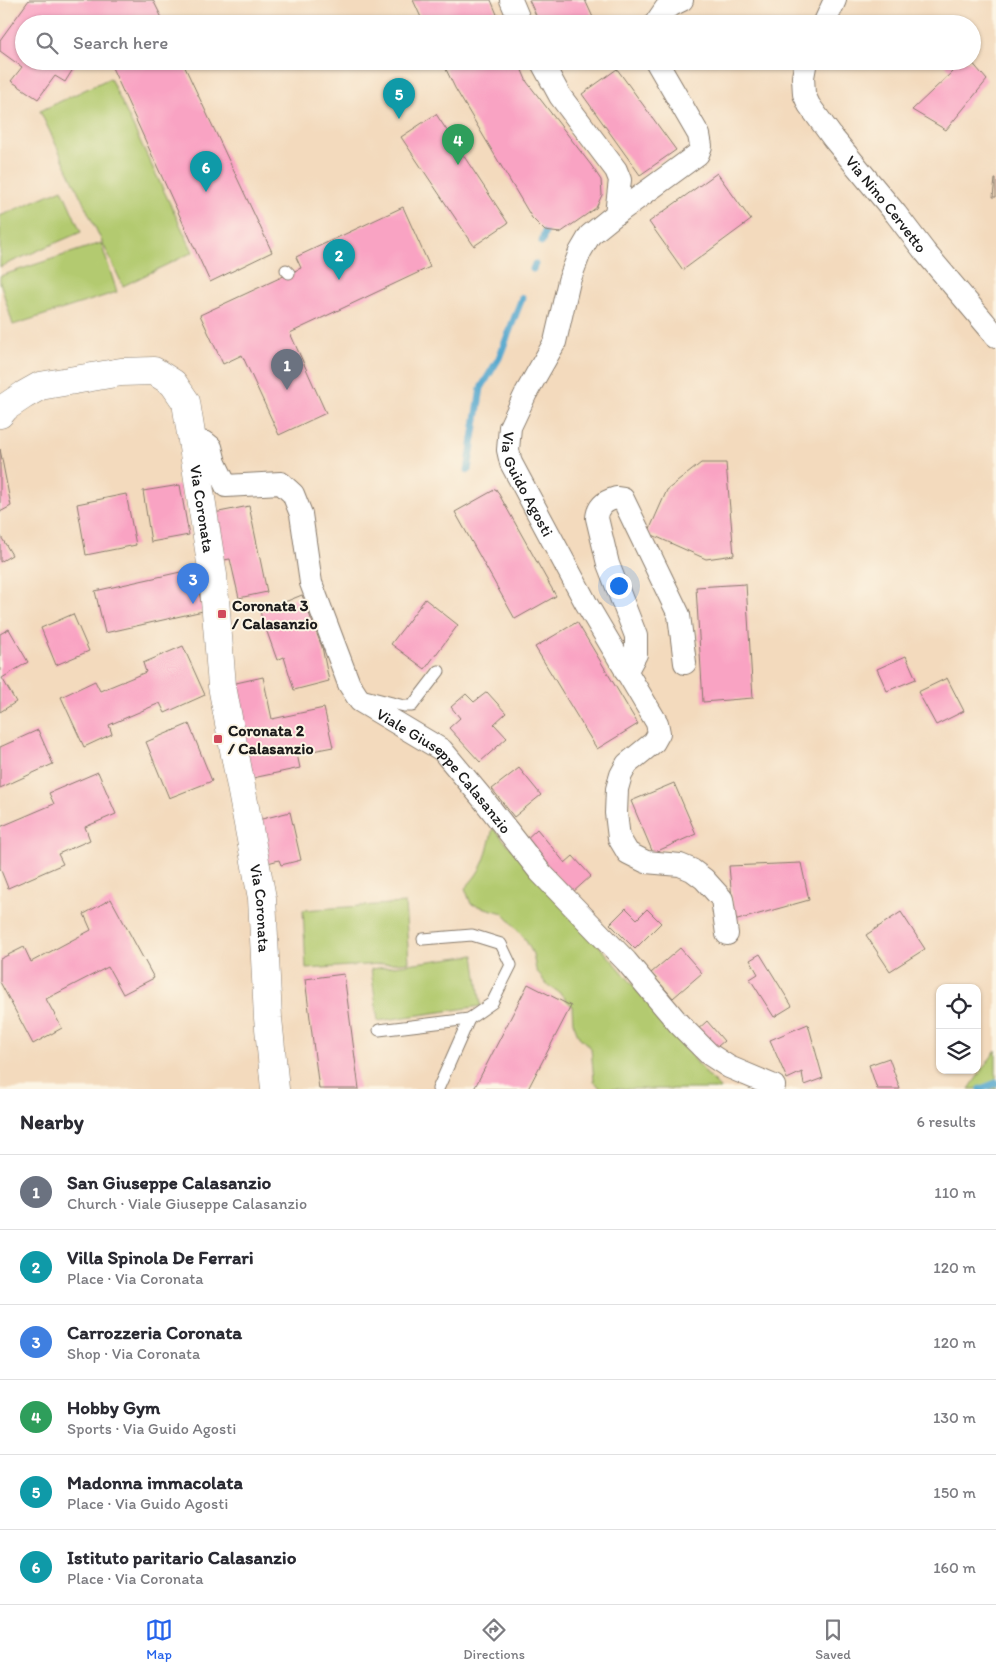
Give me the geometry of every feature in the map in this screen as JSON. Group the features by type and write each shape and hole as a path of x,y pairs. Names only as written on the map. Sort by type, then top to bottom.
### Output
{"street":[{"path":"511,0 517,15"},
{"path":"661,15 666,8 682,0"},
{"path":"828,15 835,0"},
{"path":"546,70 560,96 616,170 620,180 616,214"},
{"name":"Via Guido Agosti","path":"661,70 699,135 701,146 698,154 590,234 580,252 569,281 555,342 526,393 510,427 508,450 511,463 586,603 657,723 659,733 654,742 627,764 620,775 617,789 616,813 619,838 628,853 646,862 680,865 692,870 704,879 722,899 726,934"},
{"name":"Via Nino Cervetto","path":"804,70 804,94 809,105 833,138 925,252 996,336"},
{"name":"Via Coronata","path":"0,414 6,407 40,386 121,372 154,371 173,383 186,402 212,575 222,686 262,898 268,1018 275,1089"},
{"name":"Viale Giuseppe Calasanzio","path":"192,441 206,443 211,447 215,463 226,486 281,483 293,494 301,514 311,582 349,684 360,701 442,750 540,872 626,961 679,1024 709,1054 729,1067 774,1086"},
{"path":"626,672 636,654 636,636 608,564 597,518 598,510 602,504 616,498 623,500 626,505 679,615 685,663"}],"lane":[{"path":"356,695 409,707 415,704 439,670"},
{"path":"378,1030 469,1019 492,1003 511,965 501,944 472,935 423,939"},
{"path":"438,1089 469,1019"}],"green space":[{"path":"110,78 193,252 123,286 40,111"},
{"path":"62,189 81,232 0,267 0,216"},
{"path":"101,243 117,292 13,325 0,282 0,276"},
{"path":"493,828 619,968 721,1089 601,1089 594,1081 591,1048 579,1037 573,1022 572,1006 560,993 546,984 536,970 533,954 525,939 503,913 471,904 465,888 481,867"},
{"path":"405,903 409,962 306,969 303,910"},
{"path":"474,955 481,1006 378,1021 371,969"},
{"path":"996,1050 996,1089 969,1089"}],"building":[{"path":"29,0 153,0 160,15 18,15"},
{"path":"413,0 491,0 497,15 420,15"},
{"path":"529,0 585,0 592,15 536,15"},
{"path":"15,19 15,62 0,51 0,40"},
{"path":"20,70 72,70 65,82 55,76 38,99 11,81"},
{"path":"113,70 186,70 272,252 210,282"},
{"path":"446,70 522,70 527,82 601,180 602,195 596,208 560,233 545,231 532,218 455,88"},
{"path":"618,70 676,150 640,175 582,94"},
{"path":"950,70 979,70 987,80 946,130 912,110 952,72"},
{"path":"436,114 508,223 474,246 401,137"},
{"path":"717,173 751,220 683,270 649,222"},
{"path":"995,179 996,197 993,197"},
{"path":"403,207 430,267 290,333 326,413 279,435 242,355 223,364 200,315 301,268 296,257"},
{"path":"0,449 11,506 0,512"},
{"path":"701,463 726,463 734,555 706,559 648,533 667,490"},
{"path":"180,485 189,535 151,542 143,491"},
{"path":"496,489 556,596 515,619 455,512"},
{"path":"126,494 136,545 86,555 77,504"},
{"path":"249,506 267,592 239,598 230,559 224,560 214,513"},
{"path":"0,535 12,555 0,562"},
{"path":"194,569 203,611 105,633 95,591"},
{"path":"746,584 753,698 703,702 696,587"},
{"path":"302,595 322,647 329,681 294,690 284,657 277,660 260,612"},
{"path":"425,599 458,625 425,669 391,644"},
{"path":"73,614 89,651 56,665 41,628"},
{"path":"577,622 638,724 597,749 535,647"},
{"path":"9,629 28,662 2,678 16,702 0,712 0,634"},
{"path":"183,646 205,695 165,713 160,703 109,725 112,734 84,747 61,697 95,681 100,691 146,672 143,663"},
{"path":"906,656 916,679 887,691 877,669"},
{"path":"263,677 272,719 324,708 333,747 297,754 300,768 253,778 227,685"},
{"path":"947,678 964,711 936,725 918,692"},
{"path":"487,692 506,713 494,724 507,738 480,762 449,728 460,718 451,707 466,694 474,702"},
{"path":"189,724 212,781 169,798 146,742"},
{"path":"38,730 53,764 0,788 0,747"},
{"path":"519,768 541,795 514,817 492,789"},
{"path":"98,772 116,814 85,827 90,840 58,854 63,864 8,888 0,868 0,827 54,804 49,793"},
{"path":"674,783 696,834 653,853 631,801"},
{"path":"290,812 301,860 281,865 279,860 264,864 254,821"},
{"path":"537,829 565,863 573,856 591,876 572,893 524,841"},
{"path":"801,863 809,900 734,921 729,866"},
{"path":"111,899 154,978 123,994 108,967 46,999 62,1028 33,1044 0,982 0,959 24,947 31,962 91,930 84,914"},
{"path":"626,908 637,919 647,909 661,923 635,949 610,924"},
{"path":"901,912 925,949 890,971 866,935"},
{"path":"680,948 702,973 673,998 651,973"},
{"path":"760,954 792,1006 774,1017 750,979 758,974 750,960"},
{"path":"344,974 359,1089 319,1089 305,979"},
{"path":"528,984 571,1006 528,1089 474,1089"},
{"path":"707,1021 724,1041 712,1051 695,1032"},
{"path":"808,1024 823,1078 804,1085 802,1072 787,1079 770,1040"},
{"path":"889,1058 900,1089 877,1089 869,1065"}],"waterway":[{"path":"542,242 545,231"},
{"path":"533,269 535,264"},
{"path":"468,470 481,388 499,358 522,298"},
{"path":"981,1089 996,1083"}],"place":[{"name":"Madonna immacolata","path":"399,119"},
{"name":"Hobby Gym","path":"458,165"},
{"name":"Istituto paritario Calasanzio","path":"206,192"},
{"name":"Villa Spinola De Ferrari","path":"339,280"},
{"name":"San Giuseppe Calasanzio","path":"287,390"},
{"name":"Carrozzeria Coronata","path":"193,604"},
{"name":"Coronata 3 / Calasanzio","path":"222,614"},
{"name":"Coronata 2 / Calasanzio","path":"218,739"}]}
